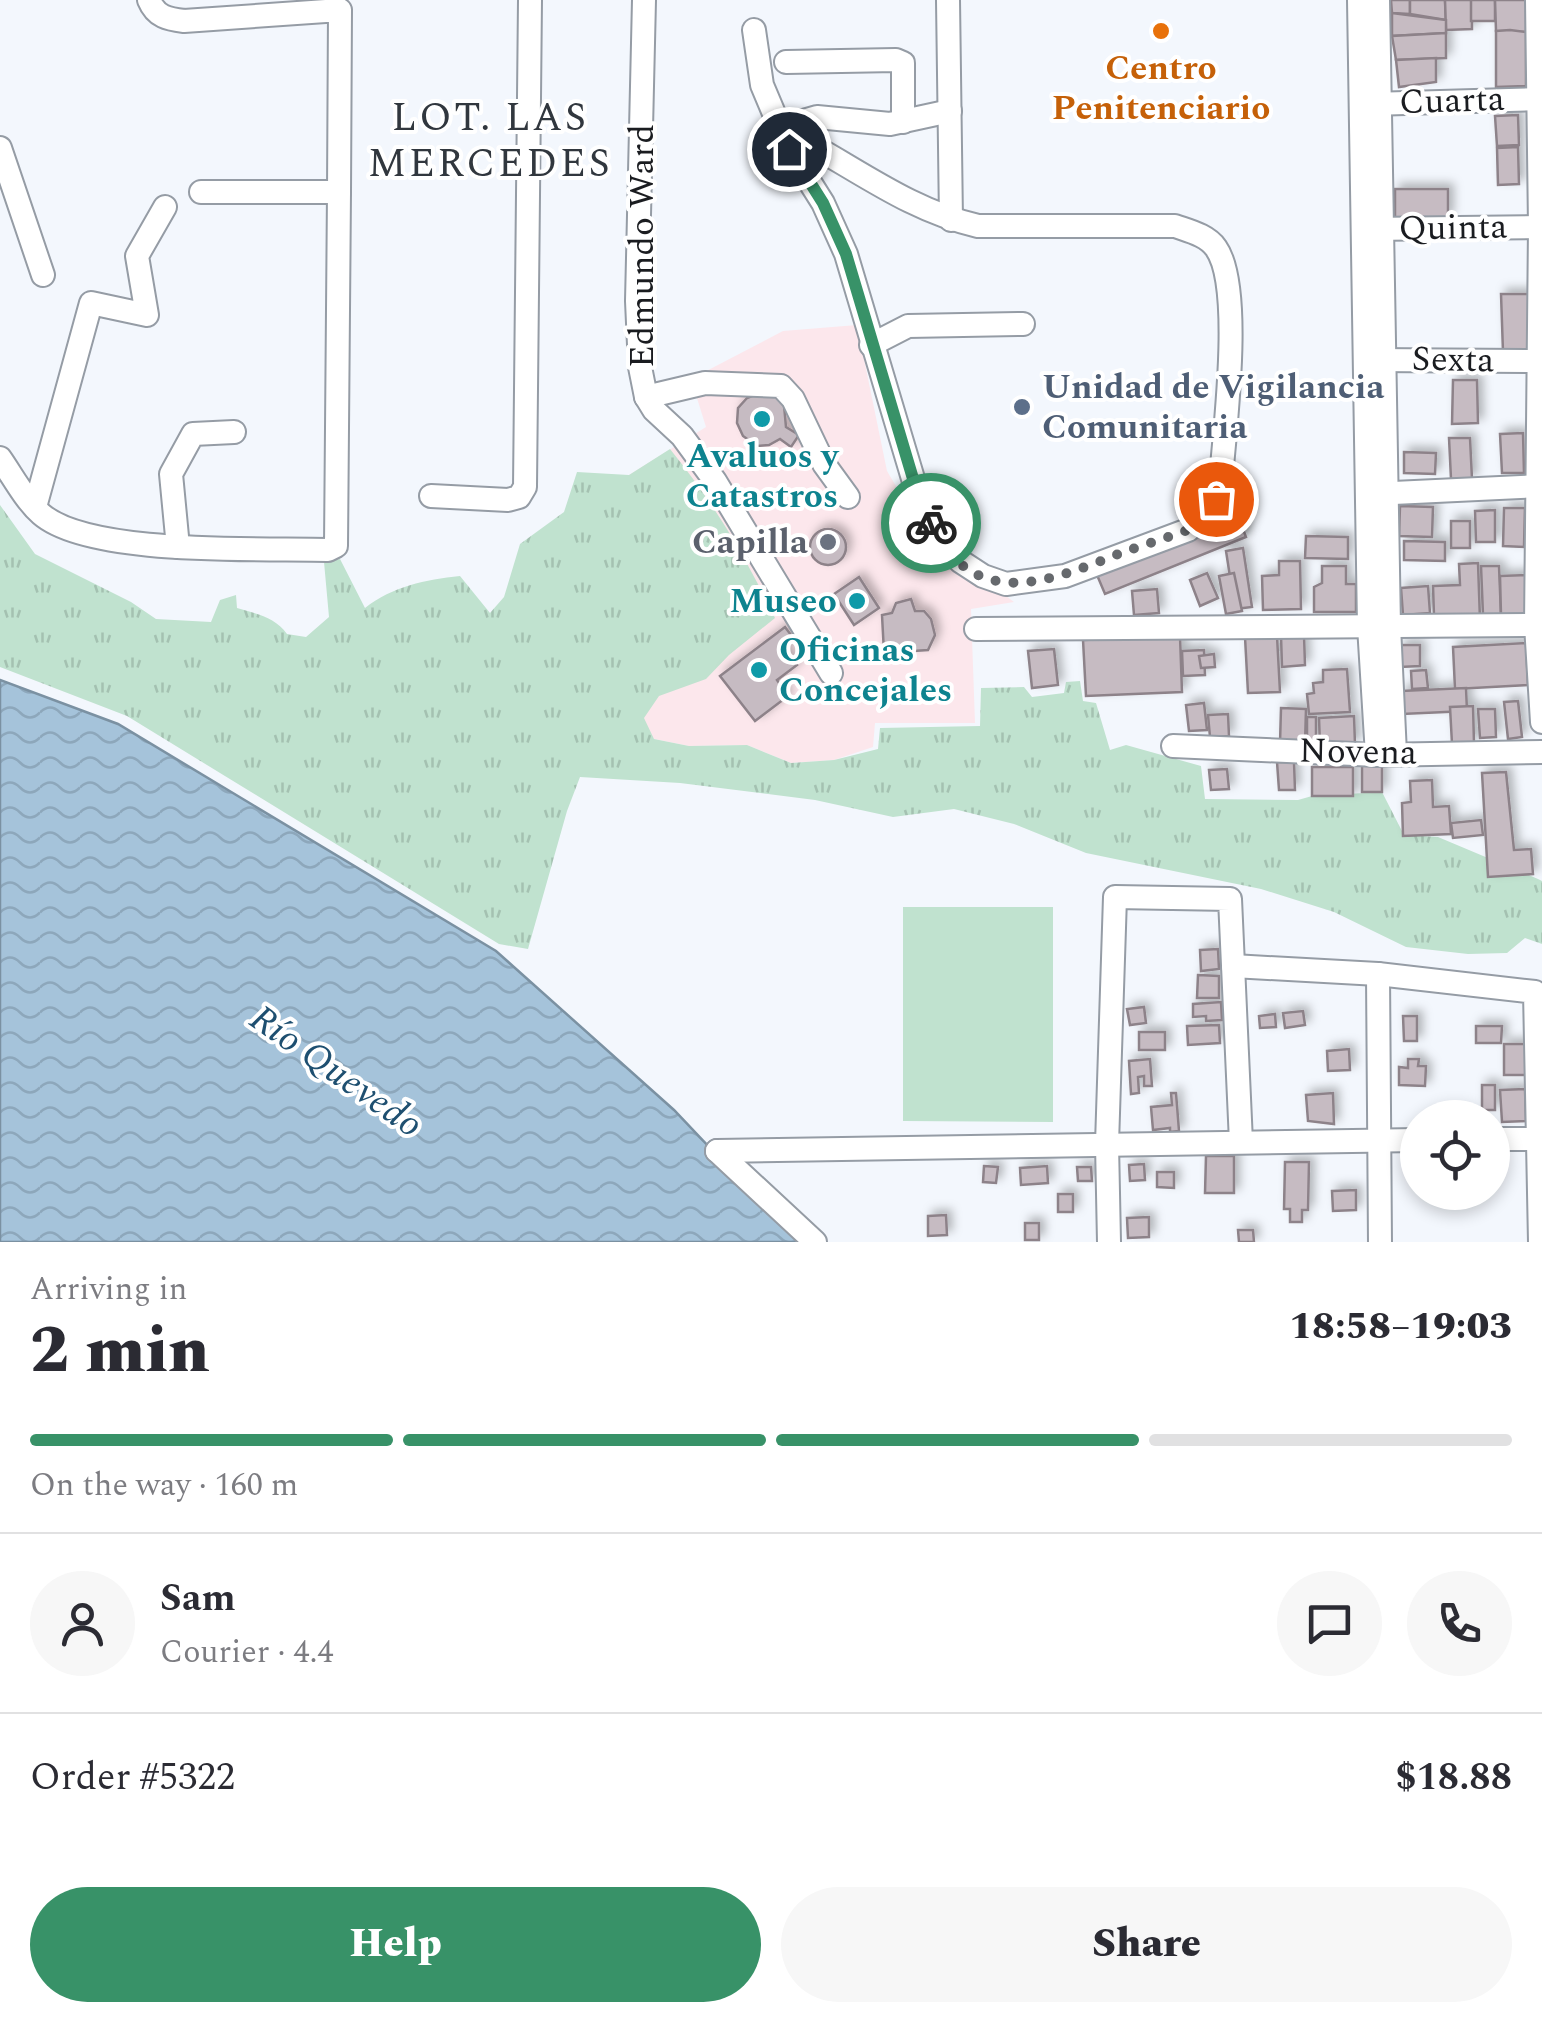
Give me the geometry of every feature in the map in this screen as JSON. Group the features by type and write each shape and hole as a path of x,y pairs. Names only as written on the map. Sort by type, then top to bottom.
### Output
{"street":[{"path":"0,458 41,515 106,540 178,547 328,550 336,546 340,5 184,21 166,19 153,9 150,0"},
{"path":"431,496 508,500 519,497 525,487 530,0"},
{"name":"Edmundo Ward","path":"644,0 637,301 640,367 646,397 716,481 831,674"},
{"path":"948,0 952,220"},
{"path":"1359,0 1372,104"},
{"path":"1378,0 1372,104 1373,229 1379,626 1386,755"},
{"path":"1536,0 1541,98 1541,486 1536,625 1542,722"},
{"path":"754,30 762,85 779,128 836,228 917,492 937,535 960,561 983,576 1006,584 1065,576 1188,530 1204,517 1216,499 1221,478 1230,301 1228,271 1214,244 1175,226 978,226 952,220 879,186 779,128"},
{"path":"786,62 903,62 903,122"},
{"name":"Cuarta","path":"1372,104 1541,98"},
{"path":"779,128 816,118 870,124 903,122 950,111"},
{"path":"0,148 43,275"},
{"path":"201,192 339,192"},
{"path":"35,507 91,304 148,315 137,256 165,207"},
{"name":"Quinta","path":"1373,229 1541,227"},
{"path":"871,345 908,326 1023,324"},
{"name":"Sexta","path":"1375,360 1541,361"},
{"path":"646,397 705,383 782,386 793,399 824,464 848,497"},
{"path":"178,547 171,474 194,434 234,432"},
{"path":"1378,493 1541,486"},
{"path":"976,629 1536,625"},
{"name":"Novena","path":"1174,746 1386,755 1542,752"},
{"path":"1110,1242 1107,1144 1115,898 1230,899 1241,1142"},
{"path":"1233,966 1378,974 1535,992 1539,1013 1540,1242"},
{"path":"1378,974 1380,1242"},
{"path":"1510,1140 1540,1139"},
{"path":"815,1242 717,1151 1400,1140"}],"shaded area":[{"path":"857,325 887,471 912,513 946,551 1014,602 971,609 975,723 875,723 873,747 834,760 791,763 747,745 689,746 654,739 627,713 629,475 706,427 691,379 783,331"}],"green space":[{"path":"670,449 728,530 775,618 706,679 659,696 644,718 654,739 689,746 747,745 791,763 834,760 878,749 880,728 980,726 981,688 1024,687 1032,697 1064,693 1066,682 1080,681 1083,701 1096,703 1110,750 1126,745 1201,766 1205,799 1298,800 1382,792 1404,835 1438,837 1542,881 1542,944 1525,938 1507,953 1468,954 1406,947 1334,912 1261,889 1086,853 1014,824 954,809 893,817 815,800 680,783 580,777 528,949 499,944 127,716 0,667 0,505 35,554 131,602 156,619 211,622 220,600 236,595 237,608 271,620 287,634 306,637 329,617 324,562 340,559 365,608 410,585 460,576 490,613 504,597 520,544 564,512 577,472 629,475"},
{"path":"903,907 1053,907 1053,1122 903,1121"}],"water":[{"name":"Río Quevedo","path":"0,680 118,724 496,951 674,1110 799,1242 0,1242"}],"building":[{"path":"1391,0 1410,0 1410,14 1392,13"},
{"path":"1410,0 1445,0 1446,20 1410,14"},
{"path":"1445,0 1472,0 1472,29 1446,30"},
{"path":"1471,0 1495,0 1495,21 1471,21"},
{"path":"1495,0 1526,0 1526,32 1496,31"},
{"path":"1392,13 1446,20 1446,33 1392,36"},
{"path":"1496,31 1526,32 1526,86 1496,87"},
{"path":"1446,33 1446,58 1396,60 1392,36"},
{"path":"1436,58 1436,82 1399,87 1396,60"},
{"path":"1518,115 1519,145 1497,146 1495,116"},
{"path":"1518,147 1519,184 1498,185 1497,148"},
{"path":"1395,189 1448,189 1448,218 1395,217"},
{"path":"1501,294 1529,294 1531,350 1503,352"},
{"path":"1453,380 1477,380 1478,423 1452,424"},
{"name":"Avaluos y Catastros","path":"762,392 784,405 786,427 799,435 791,447 780,439 757,446 743,436 737,423 738,408 747,398"},
{"path":"1523,433 1524,473 1502,473 1500,434"},
{"path":"1449,438 1470,438 1472,479 1451,479"},
{"path":"1404,452 1436,453 1435,474 1404,473"},
{"path":"1400,506 1433,507 1432,537 1399,536"},
{"path":"1504,508 1525,508 1524,547 1503,546"},
{"path":"1495,510 1495,542 1476,542 1475,511"},
{"path":"1239,518 1246,537 1105,594 1097,575"},
{"path":"1451,521 1470,521 1470,548 1451,548"},
{"name":"Capilla","path":"828,529 840,535 846,547 840,559 828,565 816,559 810,547 816,535"},
{"path":"1306,536 1348,537 1348,559 1305,558"},
{"path":"1404,541 1445,542 1445,561 1404,560"},
{"path":"1243,548 1252,607 1235,609 1226,551"},
{"path":"1279,561 1300,561 1301,609 1263,610 1262,576 1279,575"},
{"path":"1478,563 1480,620 1434,616 1433,586 1460,585 1459,564"},
{"path":"1322,566 1346,566 1346,584 1356,584 1356,612 1314,612 1314,587 1322,583"},
{"path":"1481,566 1499,566 1501,615 1483,615"},
{"path":"1207,573 1218,598 1200,606 1190,580"},
{"path":"1234,573 1242,611 1226,614 1219,576"},
{"path":"1527,575 1529,614 1501,615 1500,576"},
{"name":"Museo","path":"859,577 879,608 854,625 834,594"},
{"path":"1428,586 1430,613 1403,615 1401,588"},
{"path":"1157,589 1159,613 1134,615 1132,591"},
{"path":"911,599 915,611 924,611 931,619 935,635 928,650 884,653 882,615 892,613 896,603"},
{"name":"Oficinas Concejales","path":"785,627 794,639 784,647 797,665 777,680 788,696 755,721 720,676"},
{"path":"1304,635 1305,665 1282,667 1281,636"},
{"path":"1180,636 1182,692 1086,696 1083,640"},
{"path":"1277,636 1280,692 1248,693 1245,637"},
{"path":"1526,643 1528,685 1455,689 1453,647"},
{"path":"1400,645 1420,645 1420,666 1400,667"},
{"path":"1054,649 1058,685 1032,688 1028,651"},
{"path":"1204,650 1205,675 1183,676 1182,651"},
{"path":"1214,654 1215,667 1201,668 1199,656"},
{"path":"1347,669 1350,712 1309,714 1307,694 1314,693 1313,683 1323,682 1323,670"},
{"path":"1426,670 1428,688 1412,689 1411,671"},
{"path":"1466,688 1467,711 1402,714 1401,691"},
{"path":"1518,701 1522,737 1508,739 1504,702"},
{"path":"1204,703 1207,730 1189,731 1186,705"},
{"path":"1473,706 1474,743 1452,744 1450,707"},
{"path":"1281,708 1306,709 1305,744 1280,743"},
{"path":"1478,709 1495,709 1496,737 1480,738"},
{"path":"1228,714 1229,736 1210,737 1208,715"},
{"path":"1354,716 1355,744 1320,746 1319,718"},
{"path":"1307,717 1316,717 1316,743 1307,743"},
{"path":"1362,761 1382,762 1382,792 1362,792"},
{"path":"1277,762 1294,762 1295,790 1279,790"},
{"path":"1312,767 1353,767 1353,796 1312,796"},
{"path":"1227,769 1229,789 1211,790 1209,770"},
{"path":"1506,772 1514,850 1531,849 1533,874 1488,877 1482,773"},
{"path":"1432,780 1433,807 1449,806 1451,834 1403,836 1402,803 1411,802 1410,781"},
{"path":"1481,820 1483,835 1453,838 1451,823"},
{"path":"1218,949 1219,969 1201,971 1200,950"},
{"path":"1198,975 1219,976 1219,998 1197,998"},
{"path":"1221,1002 1222,1020 1193,1017 1193,1004"},
{"path":"1144,1007 1146,1023 1130,1025 1127,1009"},
{"path":"1303,1011 1305,1025 1285,1028 1283,1013"},
{"path":"1275,1014 1276,1027 1260,1028 1259,1016"},
{"path":"1403,1016 1417,1016 1417,1041 1404,1041"},
{"path":"1219,1025 1220,1043 1188,1045 1187,1026"},
{"path":"1476,1026 1502,1026 1501,1043 1476,1043"},
{"path":"1139,1032 1165,1032 1165,1050 1139,1050"},
{"path":"1504,1044 1530,1044 1530,1075 1504,1075"},
{"path":"1349,1049 1350,1070 1328,1071 1327,1051"},
{"path":"1150,1059 1152,1086 1144,1086 1144,1076 1138,1077 1139,1093 1131,1094 1129,1061"},
{"path":"1408,1059 1419,1059 1418,1066 1426,1066 1425,1086 1399,1085 1399,1067 1408,1068"},
{"path":"1482,1085 1495,1085 1495,1100 1482,1100"},
{"path":"1525,1089 1526,1121 1510,1122 1510,1100 1501,1100 1500,1090"},
{"path":"1171,1093 1176,1093 1179,1131 1153,1130 1151,1107 1172,1105"},
{"path":"1333,1093 1334,1124 1308,1121 1306,1095"},
{"path":"1206,1156 1234,1156 1234,1193 1205,1193"},
{"path":"1285,1162 1309,1162 1308,1210 1302,1210 1302,1222 1290,1222 1290,1209 1284,1209"},
{"path":"1144,1164 1145,1180 1130,1181 1129,1165"},
{"path":"984,1166 998,1167 996,1183 983,1182"},
{"path":"1047,1166 1048,1183 1021,1185 1020,1168"},
{"path":"1077,1167 1091,1167 1092,1181 1078,1181"},
{"path":"1157,1172 1174,1172 1174,1188 1157,1187"},
{"path":"1356,1190 1356,1210 1333,1211 1332,1191"},
{"path":"1058,1194 1073,1194 1073,1212 1058,1212"},
{"path":"946,1215 947,1235 928,1236 928,1216"},
{"path":"1149,1217 1149,1237 1128,1238 1127,1218"},
{"path":"1025,1223 1039,1223 1039,1240 1025,1240"},
{"path":"1238,1230 1253,1230 1254,1242 1239,1242"}],"way so far":[{"path":"931,523 960,561 983,576 1006,584 1037,582 1065,576 1188,530 1204,517 1216,499"}],"place":[{"name":"Centro Penitenciario","path":"1161,31"},
{"name":"Unidad de Vigilancia Comunitaria","path":"1022,407"},
{"name":"Avaluos y Catastros","path":"762,419"},
{"name":"Capilla","path":"828,542"},
{"name":"Museo","path":"857,601"},
{"name":"Oficinas Concejales","path":"759,670"}],"district":[{"name":"LOT. LAS MERCEDES","path":"490,141"}],"route":[{"path":"789,149 823,203 846,254 917,492 931,523"}]}
